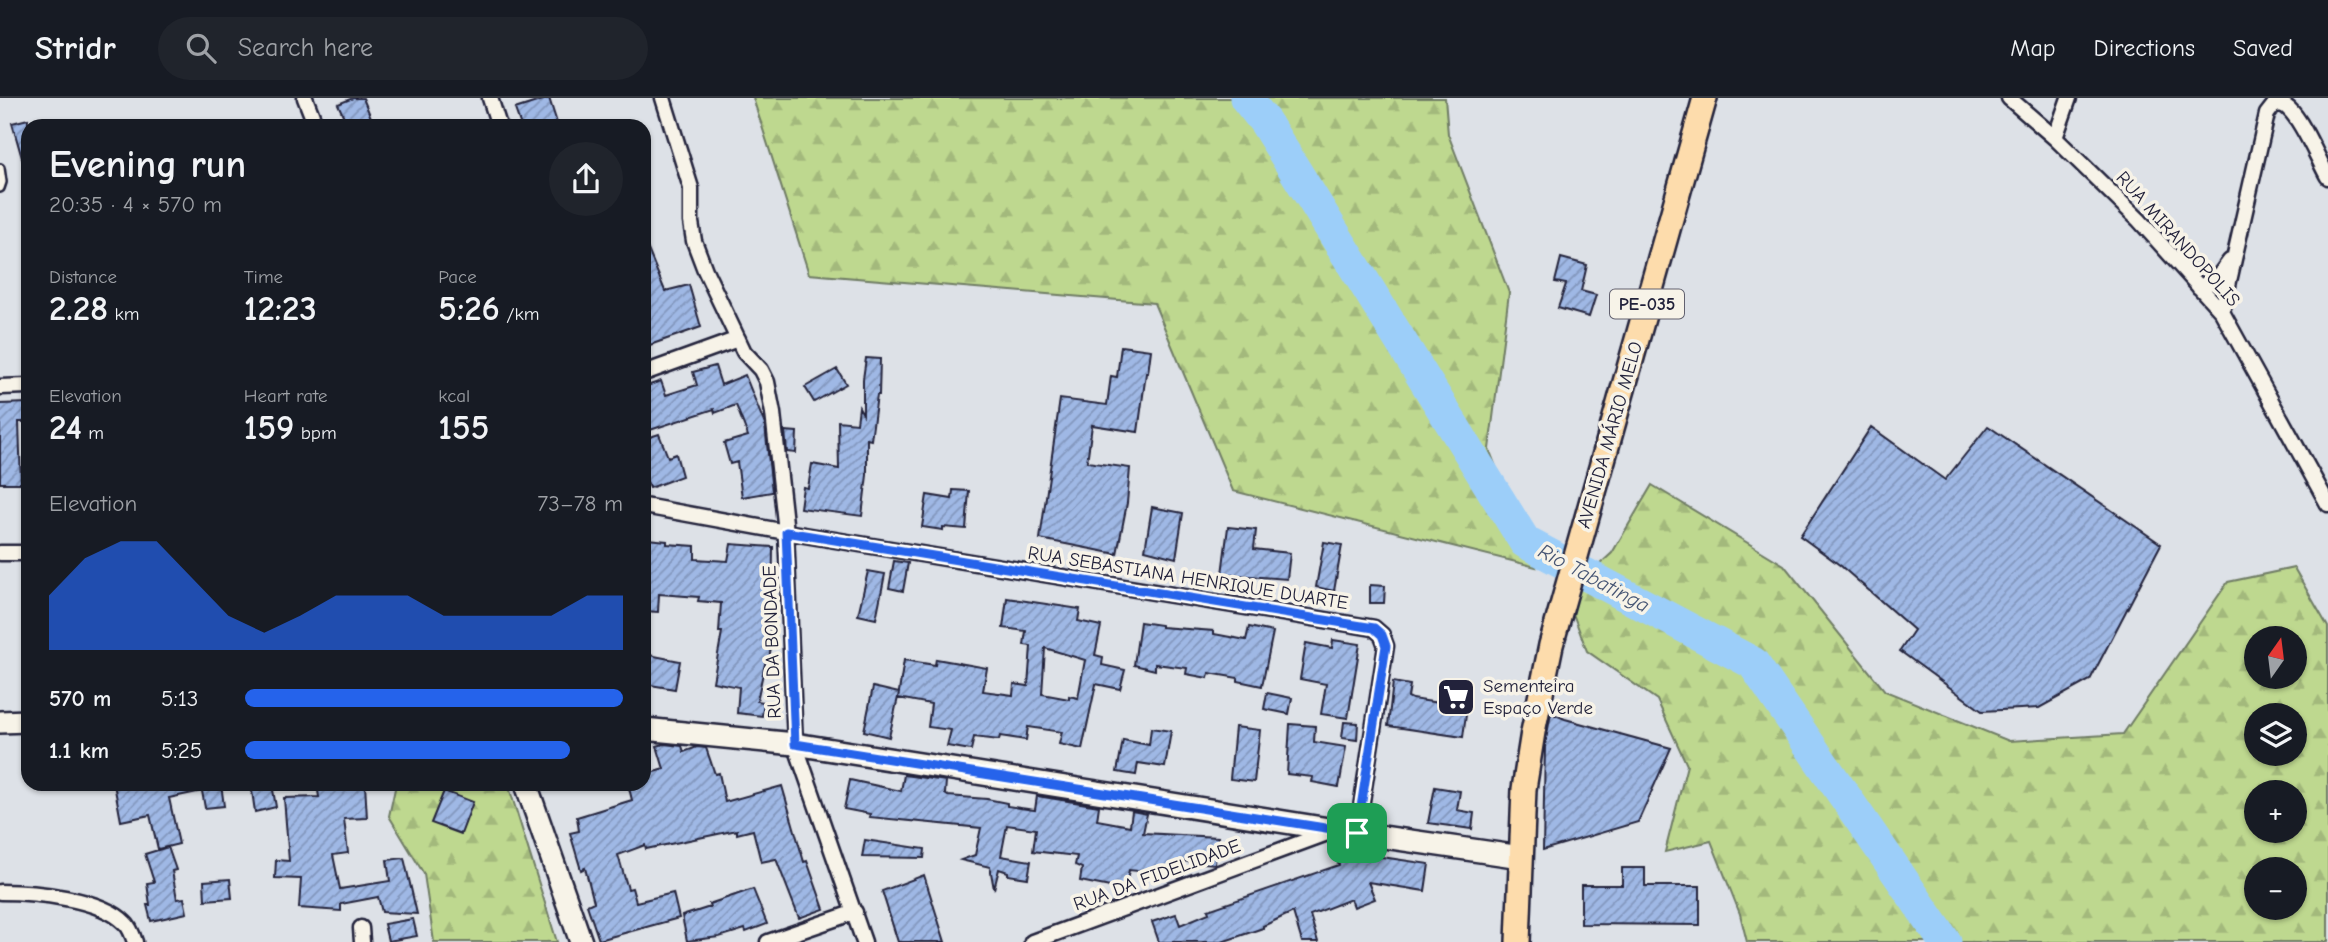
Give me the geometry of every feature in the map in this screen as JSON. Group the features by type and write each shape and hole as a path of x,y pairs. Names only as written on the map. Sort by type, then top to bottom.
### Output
{"main road":[{"name":"AVENIDA MÁRIO MELO","path":"1518,942 1524,789 1551,645 1705,98"},
{"path":"0,722 21,721"},
{"path":"651,730 795,744 1521,857"},
{"path":"528,791 581,942"}],"street":[{"path":"305,98 313,119"},
{"path":"490,98 497,119"},
{"name":"RUA DA BONDADE","path":"663,98 691,188 691,222 705,270 744,352 761,370 767,382 786,532 795,744 864,942"},
{"name":"RUA MIRANDOPOLIS","path":"2009,98 2055,138 2139,220 2222,312 2328,504"},
{"path":"2055,138 2069,98"},
{"path":"2222,312 2267,114 2274,105 2282,104 2289,108 2328,177"},
{"path":"2200,287 2216,280 2235,255"},
{"path":"651,370 738,339"},
{"path":"0,387 21,386"},
{"name":"RUA SEBASTIANA HENRIQUE DUARTE","path":"651,507 786,532 1374,628 1382,635 1386,646 1357,833"},
{"path":"0,553 21,552"},
{"name":"RUA DA FIDELIDADE","path":"1032,942 1335,830"},
{"path":"0,892 24,892 70,899 106,911 126,923 135,942"},
{"path":"768,942 855,912"}],"lane":[{"path":"0,168 0,188"}],"green space":[{"path":"753,98 1445,98 1448,134 1509,293 1489,449 1536,567 1233,491 1154,303 809,274"},
{"path":"1652,485 1784,565 1885,691 2009,741 2123,734 2228,582 2294,568 2328,627 2328,942 1747,942 1740,914 1711,841 1665,852 1687,765 1657,700 1587,651 1566,595 1612,553"},
{"path":"394,791 510,791 557,942 434,942 424,874 389,816"}],"building":[{"path":"353,98 363,98 372,119 345,119 338,104"},
{"path":"549,98 556,119 519,119 515,109"},
{"path":"21,121 21,154 12,123"},
{"path":"651,257 665,291 689,285 701,327 651,345"},
{"path":"1561,258 1587,265 1581,291 1596,295 1589,317 1558,308 1566,284 1555,282"},
{"path":"1121,346 1151,350 1138,432 1092,425 1087,462 1130,468 1127,503 1117,554 1040,539 1060,399 1107,405 1111,376 1117,377"},
{"path":"866,358 880,359 879,395 871,440 867,439 867,475 862,516 800,508 803,487 808,488 812,464 839,469 838,421 857,423 859,407 863,414"},
{"path":"715,366 721,385 745,375 765,425 772,492 742,497 737,462 730,464 724,443 748,436 736,405 715,413 714,409 651,430 651,385 661,381 666,395 697,385 693,372"},
{"path":"837,369 846,384 814,402 805,387"},
{"path":"21,403 21,483 0,483 0,404"},
{"path":"1988,426 2161,544 2090,680 2039,708 1982,711 1900,651 1914,630 1841,566 1800,536 1871,427 1945,480"},
{"path":"785,431 797,432 796,453 787,452"},
{"path":"659,434 668,457 676,454 682,476 651,488 651,437"},
{"path":"953,490 969,491 966,529 922,527 927,495 952,499"},
{"path":"1152,507 1183,513 1176,558 1145,550"},
{"path":"1228,527 1256,530 1254,549 1290,553 1287,579 1222,574"},
{"path":"651,539 667,541 667,544 695,546 695,559 728,561 731,544 773,547 772,615 768,640 772,641 757,701 764,702 762,716 737,713 739,687 713,682 722,632 719,632 721,603 698,601 699,597 659,594 658,612 651,612"},
{"path":"1324,542 1342,545 1334,591 1316,587"},
{"path":"894,561 908,563 903,591 889,588"},
{"path":"868,571 885,574 876,619 858,615"},
{"path":"1370,585 1385,586 1384,603 1370,603"},
{"path":"1007,598 1080,609 1078,621 1101,626 1095,655 1103,657 1102,665 1125,670 1120,689 1096,684 1082,749 1059,744 1062,732 1028,727 1026,740 1000,736 999,740 974,737 971,750 947,746 951,730 928,727 931,704 898,698 904,660 935,665 936,659 987,668 983,691 1013,695 1014,684 1028,686 1031,646 1024,645 1026,631 1003,628","holes":["1045,648 1085,660 1078,698 1042,694"]},
{"path":"1140,622 1161,627 1214,631 1214,634 1246,640 1249,627 1273,632 1262,686 1209,673 1208,678 1186,674 1187,668 1155,664 1155,670 1134,665"},
{"path":"1333,640 1360,644 1348,718 1321,714 1326,684 1300,679 1306,643 1332,648"},
{"path":"651,655 680,661 675,689 651,685"},
{"path":"1393,682 1410,685 1408,697 1412,699 1467,707 1463,737 1388,726"},
{"path":"873,687 899,693 889,737 864,731"},
{"path":"1267,693 1292,698 1289,714 1264,709"},
{"path":"1551,713 1671,748 1638,822 1543,850 1545,745"},
{"path":"1344,722 1358,723 1357,740 1342,738"},
{"path":"1290,724 1315,726 1314,742 1346,747 1339,787 1312,782 1313,777 1287,774"},
{"path":"1235,727 1260,730 1254,782 1230,779"},
{"path":"1151,728 1171,731 1165,767 1138,763 1136,775 1117,772 1123,740 1149,745"},
{"path":"657,746 682,746 684,752 697,747 706,748 715,774 719,773 725,802 782,786 804,862 807,861 824,909 799,918 776,859 761,862 753,830 737,834 737,830 646,849 645,845 618,855 628,889 632,888 636,902 673,893 679,918 599,940 587,905 594,902 585,868 581,870 570,833 579,831 577,817 632,800 630,791 651,791 651,773 664,769"},
{"path":"904,775 946,781 945,794 948,796 987,799 1007,803 1007,806 1035,810 1037,796 1099,806 1097,820 1130,826 1132,811 1147,814 1143,833 1218,837 1215,864 1181,861 1178,875 1129,870 1125,890 1080,881 1082,868 1075,865 1077,856 1033,851 1036,829 1007,825 1001,856 1031,861 1028,878 1008,875 1008,872 999,869 994,889 990,867 961,860 975,855 981,828 869,817 870,814 844,809 850,780 901,791"},
{"path":"1435,787 1460,791 1457,810 1474,813 1472,829 1428,823"},
{"path":"115,791 202,791 169,798 179,844 158,849 150,815 121,821"},
{"path":"202,791 222,791 224,806 205,808"},
{"path":"252,791 273,791 276,807 255,812"},
{"path":"318,791 365,791 367,818 344,819 348,853 333,855 340,889 390,881 387,860 404,858 417,914 382,912 378,897 341,904 341,911 299,908 301,879 275,878 276,860 289,861 284,798 319,797"},
{"path":"444,791 473,802 461,834 431,823"},
{"path":"865,840 925,849 924,858 862,857"},
{"path":"1343,844 1360,847 1362,854 1429,864 1425,891 1368,882 1375,899 1354,907 1351,899 1310,915 1318,942 1302,942 1293,912 1263,928 1222,942 1159,942 1152,922 1176,914 1180,925 1209,913 1208,910 1339,865 1333,848"},
{"path":"168,847 176,870 172,871 177,899 184,898 187,913 151,921 147,905 150,905 147,883 154,882 145,854"},
{"path":"1622,868 1645,868 1645,886 1700,886 1700,925 1581,924 1581,885 1622,885"},
{"path":"924,875 945,942 898,942 882,891"},
{"path":"230,879 232,898 205,900 204,881"},
{"path":"753,889 767,924 746,932 745,929 719,937 687,941 682,916"},
{"path":"413,919 417,936 388,941 384,924"}],"waterway":[{"name":"Rio Tabatinga","path":"1246,98 1265,122 1525,542 1753,663 1945,942"}],"place":[{"name":"Sementeira Espaço Verde","path":"1456,697"}],"route":[{"path":"786,532 1374,628 1382,635 1386,646 1357,833 795,744 786,532"}]}
